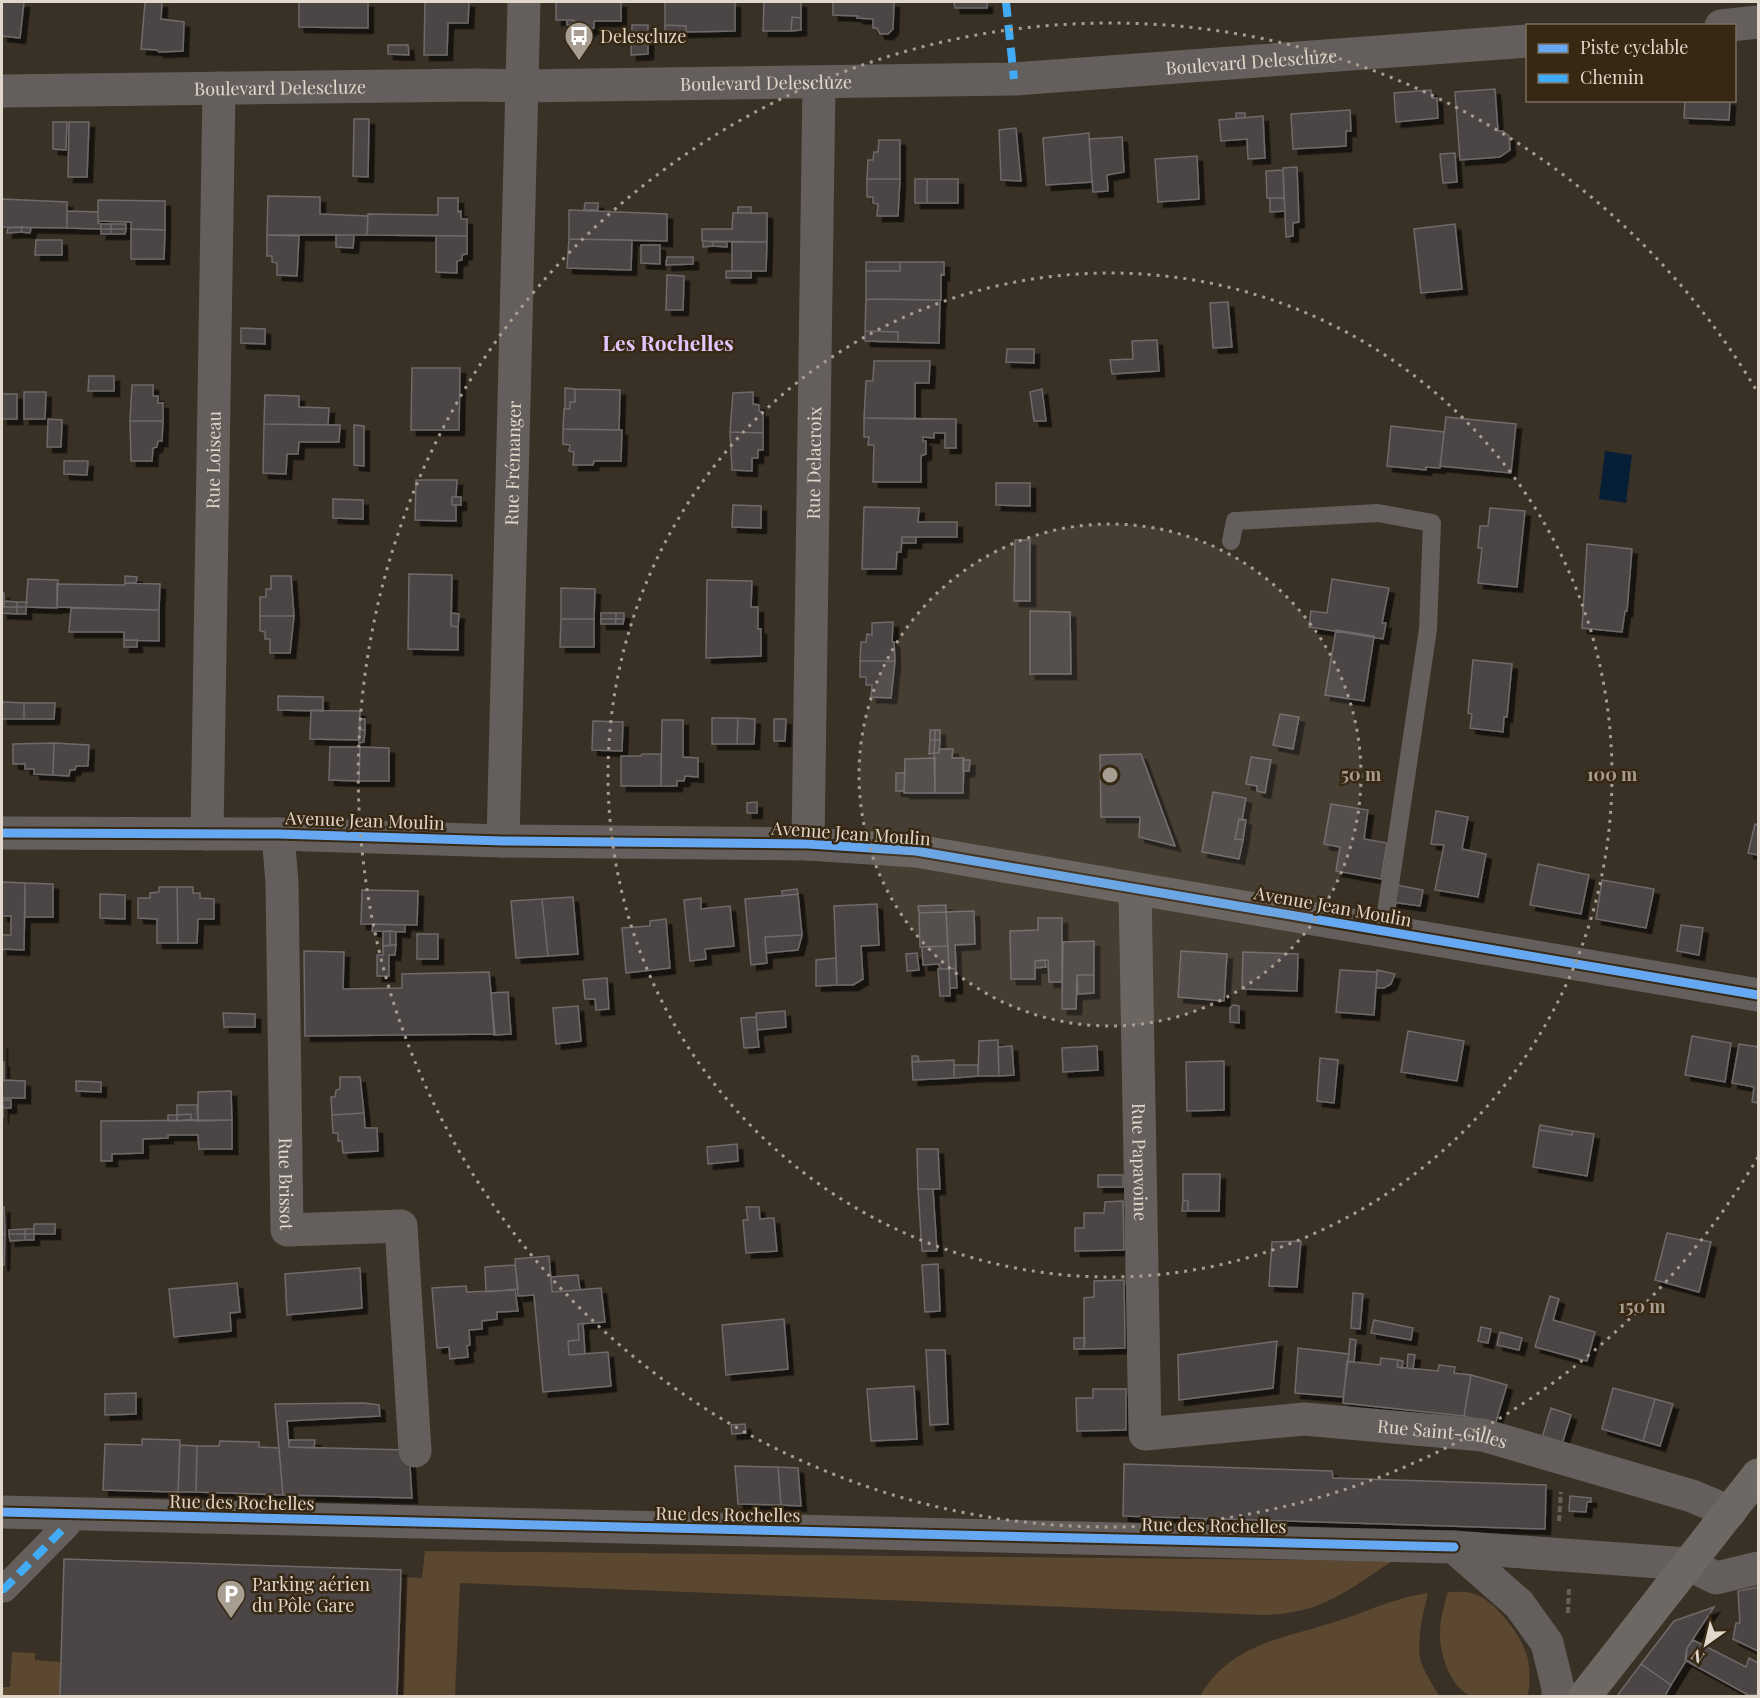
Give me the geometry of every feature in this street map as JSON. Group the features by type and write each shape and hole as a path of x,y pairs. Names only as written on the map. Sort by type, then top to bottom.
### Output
{"main road":[{"path":"1585,1696 1758,1475"}],"street":[{"name":"Rue Frémanger","path":"503,841 524,2"},
{"path":"1736,24 1758,22"},
{"name":"Boulevard Delescluze","path":"2,91 522,87 1014,79 1526,41"},
{"name":"Rue Delacroix","path":"808,844 819,82"},
{"name":"Rue Loiseau","path":"207,834 219,88"},
{"name":"Avenue Jean Moulin","path":"2,833 278,834 503,841 808,844 916,851 1758,995"},
{"name":"Rue Brissot","path":"278,834 282,895 287,1230 401,1226 415,1451"},
{"name":"Rue Papavoine","path":"1135,890 1145,1434"},
{"name":"Rue Saint-Gilles","path":"1145,1434 1304,1419 1482,1435 1692,1496 1730,1512"},
{"name":"Rue des Rochelles","path":"2,1512 1454,1548 1688,1564"},
{"path":"2,1589 67,1525"},
{"path":"1454,1548 1520,1604 1547,1643 1558,1696"},
{"path":"1688,1564 1716,1578 1758,1568"}],"lane":[{"path":"1231,541 1235,521 1377,513 1432,523 1428,629 1383,932"}],"path":[{"path":"1559,1523 1561,1490"},
{"path":"1567,1617 1569,1585"}],"shaded area":[{"path":"425,1551 1393,1561 1326,1602 1297,1611 1265,1615 460,1583 455,1695 465,1696 397,1696 401,1577 422,1578"},
{"path":"1448,1592 1465,1592 1479,1596 1495,1608 1510,1625 1522,1642 1527,1655 1530,1673 1528,1696 1476,1697 1458,1686 1444,1660 1440,1641 1441,1617"},
{"path":"1428,1593 1422,1617 1419,1650 1426,1673 1439,1696 1200,1696 1213,1678 1244,1653 1281,1638 1395,1601"},
{"path":"12,1652 35,1653 35,1660 61,1662 60,1696 2,1696 2,1687 10,1687"}],"water":[{"path":"1605,451 1632,455 1626,503 1599,499"}],"building":[{"path":"2,2 24,2 20,38 2,36"},
{"path":"145,2 162,2 161,19 184,22 183,51 159,52 141,49"},
{"path":"299,2 368,2 368,28 299,27"},
{"path":"425,2 469,2 468,23 448,23 447,55 424,55"},
{"path":"556,2 621,2 621,21 594,21 594,28 590,29 587,35 581,35 578,29 574,29 574,20 556,20"},
{"path":"665,2 735,2 735,31 686,32 686,26 665,25"},
{"path":"764,2 801,2 801,18 792,17 791,31 763,31"},
{"path":"833,2 894,2 893,29 888,34 880,34 877,28 873,28 873,19 833,15"},
{"path":"954,2 987,2 987,8 955,8"},
{"path":"792,17 801,18 801,30 791,31"},
{"path":"567,20 574,20 574,25 567,25"},
{"path":"632,25 648,25 648,54 631,55"},
{"path":"665,25 686,26 686,32 665,32"},
{"path":"388,45 408,45 409,55 388,54"},
{"path":"1495,89 1498,131 1503,131 1509,136 1510,150 1500,157 1460,160 1455,92"},
{"path":"1431,90 1432,98 1437,98 1438,118 1396,122 1394,93"},
{"path":"1685,102 1730,102 1729,120 1684,118"},
{"path":"1350,110 1351,131 1346,131 1346,146 1293,149 1291,114"},
{"path":"1236,113 1245,113 1245,118 1236,118"},
{"path":"1263,116 1265,158 1248,159 1247,139 1221,141 1219,120"},
{"path":"354,119 369,119 368,177 353,176"},
{"path":"53,122 67,122 66,150 53,149"},
{"path":"69,122 89,122 87,177 68,177"},
{"path":"1016,128 1021,181 1001,180 999,130"},
{"path":"1089,133 1092,182 1046,185 1043,138"},
{"path":"1122,137 1124,172 1107,175 1108,191 1093,192 1089,139"},
{"path":"879,140 900,140 900,179 867,179 868,160 873,160 874,152 878,152"},
{"path":"1455,153 1457,182 1443,183 1440,154"},
{"path":"1197,156 1199,199 1158,202 1155,159"},
{"path":"1297,167 1299,222 1293,223 1293,236 1286,237 1283,168"},
{"path":"1283,170 1284,198 1267,198 1266,171"},
{"path":"867,179 900,179 898,216 877,216 878,204 873,203 873,197 867,197"},
{"path":"915,179 927,179 927,203 915,203"},
{"path":"927,179 958,179 958,203 927,203"},
{"path":"268,196 320,197 320,214 368,216 367,235 267,235"},
{"path":"438,198 458,198 458,212 461,211 461,219 467,219 467,236 367,235 368,214 438,215"},
{"path":"1270,198 1284,198 1285,211 1270,212"},
{"path":"2,199 67,202 67,228 2,227"},
{"path":"98,200 165,201 165,230 131,229 131,222 98,221"},
{"path":"585,203 598,203 598,210 584,210"},
{"path":"738,207 751,207 751,213 738,213"},
{"path":"569,210 667,214 667,241 569,239"},
{"path":"67,211 98,212 98,223 101,224 101,229 67,228"},
{"path":"733,213 767,213 767,242 702,241 702,229 732,229"},
{"path":"101,224 111,224 111,229 101,229"},
{"path":"111,224 126,224 126,229 111,229"},
{"path":"1455,224 1462,289 1421,293 1414,229"},
{"path":"22,227 31,228 30,233 21,232"},
{"path":"22,227 21,232 7,233 8,228"},
{"path":"101,229 111,229 111,234 101,234"},
{"path":"111,229 126,229 125,234 111,234"},
{"path":"131,229 165,230 164,259 131,259"},
{"path":"267,235 299,236 297,276 277,275 277,263 272,262 272,256 267,256"},
{"path":"336,235 354,235 353,248 336,247"},
{"path":"436,236 467,236 467,254 462,255 462,260 457,261 457,273 436,272"},
{"path":"569,239 632,240 631,270 567,268"},
{"path":"36,240 62,240 62,255 35,255"},
{"path":"703,241 713,242 713,246 703,247"},
{"path":"713,242 727,242 727,247 713,246"},
{"path":"732,242 767,242 766,271 732,271"},
{"path":"641,245 660,245 660,264 641,263"},
{"path":"667,257 693,257 693,264 666,265"},
{"path":"866,262 900,262 900,271 866,271"},
{"path":"900,262 944,262 944,275 941,274 941,300 866,299 866,271 900,271"},
{"path":"726,271 751,271 751,278 726,278"},
{"path":"667,275 684,276 683,310 666,310"},
{"path":"866,299 940,300 939,343 898,342 898,332 865,331"},
{"path":"1228,302 1232,347 1213,348 1210,303"},
{"path":"241,328 265,329 265,344 241,343"},
{"path":"865,331 898,332 898,342 865,341"},
{"path":"1157,340 1159,371 1112,374 1110,360 1133,359 1132,341"},
{"path":"1007,349 1034,349 1034,363 1006,362"},
{"path":"874,361 930,361 929,383 915,383 915,419 864,418 866,381 873,381"},
{"path":"412,368 460,368 459,430 411,430"},
{"path":"89,376 114,376 114,391 88,391"},
{"path":"132,385 153,385 153,396 158,396 158,403 163,403 163,421 130,421"},
{"path":"565,388 575,389 575,402 570,402 570,409 565,409"},
{"path":"575,389 620,390 619,430 563,429 564,409 570,409 570,402 575,402"},
{"path":"1042,389 1046,421 1034,421 1030,392"},
{"path":"24,392 46,392 45,419 24,419"},
{"path":"753,392 753,404 759,405 759,411 763,412 763,433 730,432 733,393"},
{"path":"2,394 17,394 17,419 2,419"},
{"path":"265,395 299,396 299,407 329,408 328,425 264,424"},
{"path":"1446,417 1516,424 1511,473 1440,466"},
{"path":"864,418 956,419 956,448 945,448 945,433 934,433 934,438 923,437 923,441 926,441 926,454 921,456 921,482 873,482 874,445 868,445 869,437 864,437"},
{"path":"48,419 62,420 61,447 47,447"},
{"path":"130,421 163,421 162,441 158,441 157,447 153,448 152,461 131,461"},
{"path":"264,424 340,425 339,442 299,442 298,454 287,454 286,474 263,473"},
{"path":"354,425 364,426 364,466 354,465"},
{"path":"1391,426 1444,432 1440,468 1426,467 1426,470 1387,466"},
{"path":"563,429 622,430 621,461 594,461 593,465 573,465 574,452 569,451 570,445 563,444"},
{"path":"730,432 763,433 763,450 758,450 758,458 752,458 752,471 732,470"},
{"path":"64,461 88,461 87,475 64,474"},
{"path":"416,480 457,480 456,497 452,497 452,505 456,505 456,521 415,520"},
{"path":"996,483 1030,483 1030,506 996,505"},
{"path":"452,497 461,497 461,505 452,505"},
{"path":"333,499 363,500 363,519 333,518"},
{"path":"733,505 761,506 761,528 732,527"},
{"path":"864,507 919,508 918,522 957,522 957,537 902,537 901,552 897,552 896,569 862,569"},
{"path":"1490,508 1525,511 1517,587 1478,583 1482,548 1478,548 1480,526 1488,526"},
{"path":"902,537 916,537 916,543 902,543"},
{"path":"1015,540 1030,540 1030,601 1014,601"},
{"path":"1587,544 1632,549 1627,611 1625,611 1622,632 1582,628"},
{"path":"409,574 452,575 451,626 458,627 458,650 408,649"},
{"path":"125,576 137,577 136,583 125,583"},
{"path":"271,576 291,576 294,616 260,616 260,597 266,597 266,589 271,589"},
{"path":"28,579 58,580 57,608 26,607"},
{"path":"1332,579 1389,588 1382,623 1386,623 1383,639 1309,627 1311,611 1327,613"},
{"path":"707,580 752,581 751,607 758,607 761,656 706,658"},
{"path":"125,583 160,584 159,610 57,607 57,584 125,585"},
{"path":"561,588 595,589 594,619 561,619"},
{"path":"2,593 4,593 4,607 2,607"},
{"path":"4,601 17,602 17,607 4,607"},
{"path":"17,602 27,602 26,607 17,607"},
{"path":"2,607 17,607 17,614 2,613"},
{"path":"17,607 26,607 26,614 17,614"},
{"path":"71,608 159,610 159,641 124,640 124,632 69,632"},
{"path":"1030,611 1070,612 1071,674 1030,674"},
{"path":"451,613 459,614 458,627 451,626"},
{"path":"601,613 616,613 616,619 601,619"},
{"path":"616,613 624,613 624,619 616,619"},
{"path":"260,616 294,616 290,653 270,653 270,639 265,639 265,632 260,631"},
{"path":"561,619 594,619 594,647 560,647"},
{"path":"601,619 616,619 615,624 601,624"},
{"path":"616,619 624,619 623,624 615,624"},
{"path":"893,622 892,642 894,642 895,661 860,661 861,642 866,642 867,634 872,635 872,623"},
{"path":"1336,630 1374,636 1364,701 1325,695"},
{"path":"124,640 137,640 137,647 124,647"},
{"path":"1473,660 1512,664 1507,717 1504,717 1503,732 1470,728 1472,714 1468,713"},
{"path":"860,661 895,661 891,698 871,697 872,685 866,685 866,677 860,677"},
{"path":"278,696 323,697 323,711 278,710"},
{"path":"2,702 24,703 24,719 2,719"},
{"path":"24,703 55,703 54,719 24,719"},
{"path":"311,710 360,711 359,740 310,739"},
{"path":"1280,714 1299,717 1293,749 1273,745"},
{"path":"712,718 738,718 737,744 712,744"},
{"path":"738,718 755,719 754,744 737,744"},
{"path":"360,719 365,719 365,730 360,730"},
{"path":"774,719 786,719 785,741 774,741"},
{"path":"662,720 683,720 683,757 698,758 698,777 685,776 684,781 677,781 677,786 661,786"},
{"path":"593,721 623,722 622,751 592,750"},
{"path":"360,730 365,730 364,742 359,743"},
{"path":"930,730 935,730 935,740 930,740"},
{"path":"935,730 940,730 940,740 935,740"},
{"path":"930,740 935,740 934,753 929,754"},
{"path":"935,740 940,740 939,753 934,753"},
{"path":"54,743 53,775 34,774 34,769 25,769 25,764 13,764 13,744"},
{"path":"54,743 89,745 88,766 76,766 75,770 70,770 69,776 53,775"},
{"path":"330,747 360,747 359,781 329,780"},
{"path":"360,747 389,748 389,781 359,781"},
{"path":"939,749 953,749 952,758 964,758 963,793 935,793 934,753 939,753"},
{"path":"642,754 661,754 661,786 621,786 621,756 641,756"},
{"path":"1141,754 1175,846 1139,837 1140,817 1101,817 1100,755"},
{"path":"1251,757 1271,760 1265,793 1257,791 1257,786 1246,784"},
{"path":"935,758 935,793 904,793 905,759"},
{"path":"963,760 970,760 969,771 963,771"},
{"path":"896,773 905,773 904,791 896,791"},
{"path":"1213,792 1246,798 1242,820 1239,819 1235,839 1243,840 1239,859 1202,852"},
{"path":"757,802 757,813 747,813 747,803"},
{"path":"1331,804 1368,810 1364,839 1387,843 1381,879 1336,871 1340,847 1324,844"},
{"path":"1436,811 1468,817 1462,849 1486,854 1478,897 1435,890 1444,845 1431,844"},
{"path":"1239,819 1246,820 1243,840 1235,839"},
{"path":"1755,824 1758,825 1758,855 1748,853"},
{"path":"1538,864 1589,875 1581,914 1530,905"},
{"path":"1602,880 1654,889 1646,928 1596,919"},
{"path":"2,882 25,883 24,950 2,949 2,935 11,935 11,916 2,916"},
{"path":"25,883 53,884 53,917 25,917"},
{"path":"1396,885 1423,890 1420,906 1392,902"},
{"path":"159,887 177,887 178,943 157,943 157,919 138,918 138,898 150,898 150,893 159,892"},
{"path":"177,887 193,887 193,893 200,893 200,898 214,899 214,919 198,919 197,943 178,943"},
{"path":"797,889 798,894 782,896 782,891"},
{"path":"362,890 418,891 417,925 361,924"},
{"path":"100,894 125,895 125,919 100,918"},
{"path":"798,894 802,935 765,937 767,963 751,965 745,899"},
{"path":"573,897 578,954 548,956 542,899"},
{"path":"701,898 701,909 730,906 734,946 705,949 706,959 690,961 684,900"},
{"path":"542,899 548,956 516,958 511,901"},
{"path":"877,904 879,945 861,946 863,979 853,985 837,985 834,906"},
{"path":"946,905 946,912 919,913 918,906"},
{"path":"974,911 975,944 955,945 956,968 949,969 946,912"},
{"path":"946,912 948,946 920,947 919,913"},
{"path":"1038,918 1062,918 1062,982 1049,982 1048,960 1035,961 1035,979 1011,979 1010,931 1038,930"},
{"path":"666,919 670,968 626,973 622,928 650,926 650,921"},
{"path":"373,924 405,925 405,932 372,931"},
{"path":"1681,925 1703,928 1699,955 1677,951"},
{"path":"390,931 390,945 383,946 383,932"},
{"path":"390,931 396,932 396,945 390,945"},
{"path":"417,934 438,934 438,959 417,959"},
{"path":"802,935 798,950 766,953 765,937"},
{"path":"1094,941 1094,975 1077,975 1076,1009 1062,1009 1063,942"},
{"path":"396,945 395,955 389,955 389,976 377,976 377,955 383,955 383,946"},
{"path":"948,946 949,969 940,969 939,964 923,965 922,947"},
{"path":"304,951 344,952 343,989 402,988 402,974 489,972 495,1034 305,1036"},
{"path":"1181,951 1227,954 1224,1001 1178,997"},
{"path":"1243,952 1298,954 1297,991 1242,989"},
{"path":"917,953 919,970 907,971 906,954"},
{"path":"836,958 837,985 816,986 816,960"},
{"path":"1045,960 1046,967 1035,968 1035,961"},
{"path":"956,968 957,988 950,988 949,969"},
{"path":"938,969 949,969 950,996 940,996"},
{"path":"1340,970 1377,972 1374,1015 1336,1012"},
{"path":"1377,970 1395,974 1391,984 1384,988 1376,988"},
{"path":"1077,975 1094,975 1094,993 1078,994"},
{"path":"607,978 609,1009 596,1010 595,999 585,999 583,980"},
{"path":"508,992 511,1034 494,1035 491,993"},
{"path":"1233,1005 1239,1006 1239,1023 1230,1022 1230,1008"},
{"path":"578,1006 581,1041 556,1044 553,1008"},
{"path":"785,1011 786,1027 757,1030 756,1013"},
{"path":"223,1013 255,1014 255,1027 224,1027"},
{"path":"756,1017 759,1047 744,1048 741,1018"},
{"path":"1408,1031 1464,1041 1457,1081 1401,1072"},
{"path":"1692,1036 1731,1043 1725,1082 1685,1075"},
{"path":"998,1040 999,1076 978,1076 979,1041"},
{"path":"1739,1044 1758,1047 1758,1103 1752,1102 1754,1087 1732,1083"},
{"path":"1012,1046 1014,1075 999,1076 998,1047"},
{"path":"1097,1046 1098,1070 1063,1072 1062,1048"},
{"path":"912,1056 918,1056 919,1061 912,1062"},
{"path":"1320,1058 1338,1060 1334,1103 1317,1101"},
{"path":"954,1060 954,1078 913,1080 912,1062"},
{"path":"1224,1061 1224,1110 1187,1111 1186,1062"},
{"path":"2,1062 4,1062 4,1081 2,1080"},
{"path":"954,1065 978,1065 978,1076 954,1078"},
{"path":"340,1077 360,1077 364,1113 332,1115 331,1097 335,1097 336,1090 340,1089"},
{"path":"2,1080 25,1081 25,1098 3,1098 3,1118"},
{"path":"76,1081 101,1082 101,1092 76,1091"},
{"path":"231,1091 232,1120 198,1121 198,1092"},
{"path":"3,1100 11,1100 11,1108 3,1108"},
{"path":"177,1105 197,1105 198,1121 191,1120 191,1114 177,1115"},
{"path":"364,1113 365,1128 377,1128 378,1151 343,1153 342,1141 338,1141 338,1133 333,1133 332,1115"},
{"path":"191,1114 191,1120 177,1121 177,1115"},
{"path":"168,1115 177,1115 177,1121 168,1121"},
{"path":"232,1120 232,1149 199,1149 198,1135 168,1135 168,1138 143,1139 143,1153 112,1154 112,1161 101,1161 101,1121"},
{"path":"1540,1125 1573,1131 1572,1135 1539,1130"},
{"path":"1539,1130 1572,1135 1573,1131 1594,1134 1587,1176 1533,1167"},
{"path":"737,1144 738,1161 708,1164 707,1147"},
{"path":"917,1149 938,1149 940,1189 918,1189"},
{"path":"1183,1174 1220,1174 1219,1211 1188,1211 1188,1201 1183,1200"},
{"path":"1098,1175 1123,1175 1123,1187 1098,1187"},
{"path":"918,1189 933,1189 937,1251 922,1251"},
{"path":"1183,1200 1188,1201 1188,1211 1182,1211"},
{"path":"1123,1201 1124,1250 1075,1251 1075,1228 1084,1228 1084,1213 1104,1213 1105,1202"},
{"path":"2,1207 4,1207 5,1234 2,1234"},
{"path":"746,1207 759,1207 760,1219 774,1218 777,1251 746,1253 743,1220 748,1220"},
{"path":"34,1224 55,1224 55,1234 34,1234"},
{"path":"25,1229 25,1234 9,1234 9,1230"},
{"path":"25,1229 34,1229 34,1234 25,1234"},
{"path":"1667,1233 1711,1242 1699,1292 1655,1280"},
{"path":"2,1234 5,1234 4,1265 2,1265"},
{"path":"9,1234 25,1234 25,1240 10,1241"},
{"path":"25,1234 34,1234 34,1240 25,1240"},
{"path":"1301,1241 1297,1287 1269,1286 1272,1242"},
{"path":"549,1256 552,1292 601,1288 605,1322 578,1324 579,1340 568,1341 569,1355 608,1352 611,1386 543,1392 534,1295 518,1296 515,1259"},
{"path":"938,1264 940,1311 925,1312 922,1265"},
{"path":"515,1265 518,1289 486,1292 485,1267"},
{"path":"360,1268 362,1308 287,1315 285,1274"},
{"path":"578,1275 580,1290 552,1292 551,1277"},
{"path":"1124,1280 1125,1348 1084,1349 1084,1298 1094,1297 1094,1281"},
{"path":"237,1283 240,1312 230,1313 231,1331 174,1337 169,1289"},
{"path":"466,1286 467,1292 515,1290 518,1311 497,1312 497,1319 482,1321 482,1329 469,1330 468,1357 450,1359 449,1347 437,1348 432,1288"},
{"path":"1353,1293 1363,1294 1360,1329 1351,1328"},
{"path":"1550,1296 1559,1299 1553,1320 1595,1332 1587,1361 1535,1347"},
{"path":"784,1319 788,1369 726,1375 722,1325"},
{"path":"1374,1320 1413,1328 1411,1340 1371,1333"},
{"path":"578,1324 583,1324 585,1354 569,1355 568,1341 579,1340"},
{"path":"1481,1327 1491,1329 1488,1343 1478,1341"},
{"path":"1500,1332 1522,1338 1519,1350 1497,1345"},
{"path":"1074,1338 1085,1338 1084,1349 1074,1349"},
{"path":"1350,1339 1356,1340 1354,1362 1348,1362"},
{"path":"1277,1341 1273,1388 1179,1400 1178,1355"},
{"path":"1298,1348 1349,1354 1343,1397 1295,1393"},
{"path":"926,1350 945,1350 948,1424 930,1425"},
{"path":"1408,1354 1415,1355 1413,1369 1407,1368"},
{"path":"1381,1358 1398,1360 1397,1367 1438,1371 1439,1365 1455,1367 1454,1373 1471,1375 1464,1416 1343,1403 1347,1361 1380,1365"},
{"path":"1398,1360 1403,1361 1402,1368 1397,1367"},
{"path":"1471,1375 1507,1385 1495,1425 1464,1416"},
{"path":"914,1386 917,1439 871,1441 867,1389"},
{"path":"1613,1388 1655,1399 1643,1441 1602,1429"},
{"path":"1093,1389 1126,1389 1126,1430 1077,1431 1076,1398 1093,1398"},
{"path":"136,1393 136,1414 105,1415 105,1394"},
{"path":"1655,1399 1673,1404 1660,1446 1643,1441"},
{"path":"364,1403 379,1405 380,1416 287,1421 289,1447 409,1450 412,1498 283,1495 275,1404"},
{"path":"1551,1408 1571,1415 1562,1444 1542,1438"},
{"path":"745,1424 746,1433 732,1434 731,1425"},
{"path":"142,1439 180,1440 178,1492 103,1490 105,1444 142,1445"},
{"path":"289,1440 315,1440 314,1448 289,1447"},
{"path":"220,1441 259,1442 259,1447 279,1448 283,1495 196,1492 197,1446 219,1446"},
{"path":"180,1445 197,1446 196,1492 178,1492"},
{"path":"1124,1464 1332,1471 1333,1478 1546,1485 1545,1529 1123,1516"},
{"path":"735,1466 778,1467 781,1505 738,1504"},
{"path":"778,1467 798,1468 801,1506 781,1505"},
{"path":"1570,1496 1591,1498 1591,1502 1587,1502 1586,1512 1569,1511"},
{"name":"Parking aérien du Pôle Gare","path":"64,1559 401,1570 397,1696 60,1696"},
{"path":"1758,1587 1758,1651 1733,1639 1736,1623 1740,1623 1738,1591"},
{"path":"1714,1607 1687,1648 1686,1661 1671,1685 1641,1664 1674,1621"},
{"path":"1693,1640 1746,1667 1749,1658 1758,1663 1758,1695 1748,1695 1685,1660 1687,1648"},
{"path":"1641,1664 1671,1685 1665,1696 1617,1696"}],"marked path":[{"path":"1006,2 1014,79"},
{"path":"2,1589 67,1525"}],"cycle path":[{"path":"2,833 278,834 503,841 808,844 916,851 1758,995"},
{"path":"2,1512 1454,1547"}],"place":[{"name":"Delescluze","path":"579,62"},
{"name":"Parking aérien du Pôle Gare","path":"231,1620"}],"district":[{"name":"Les Rochelles","path":"668,342"}]}
